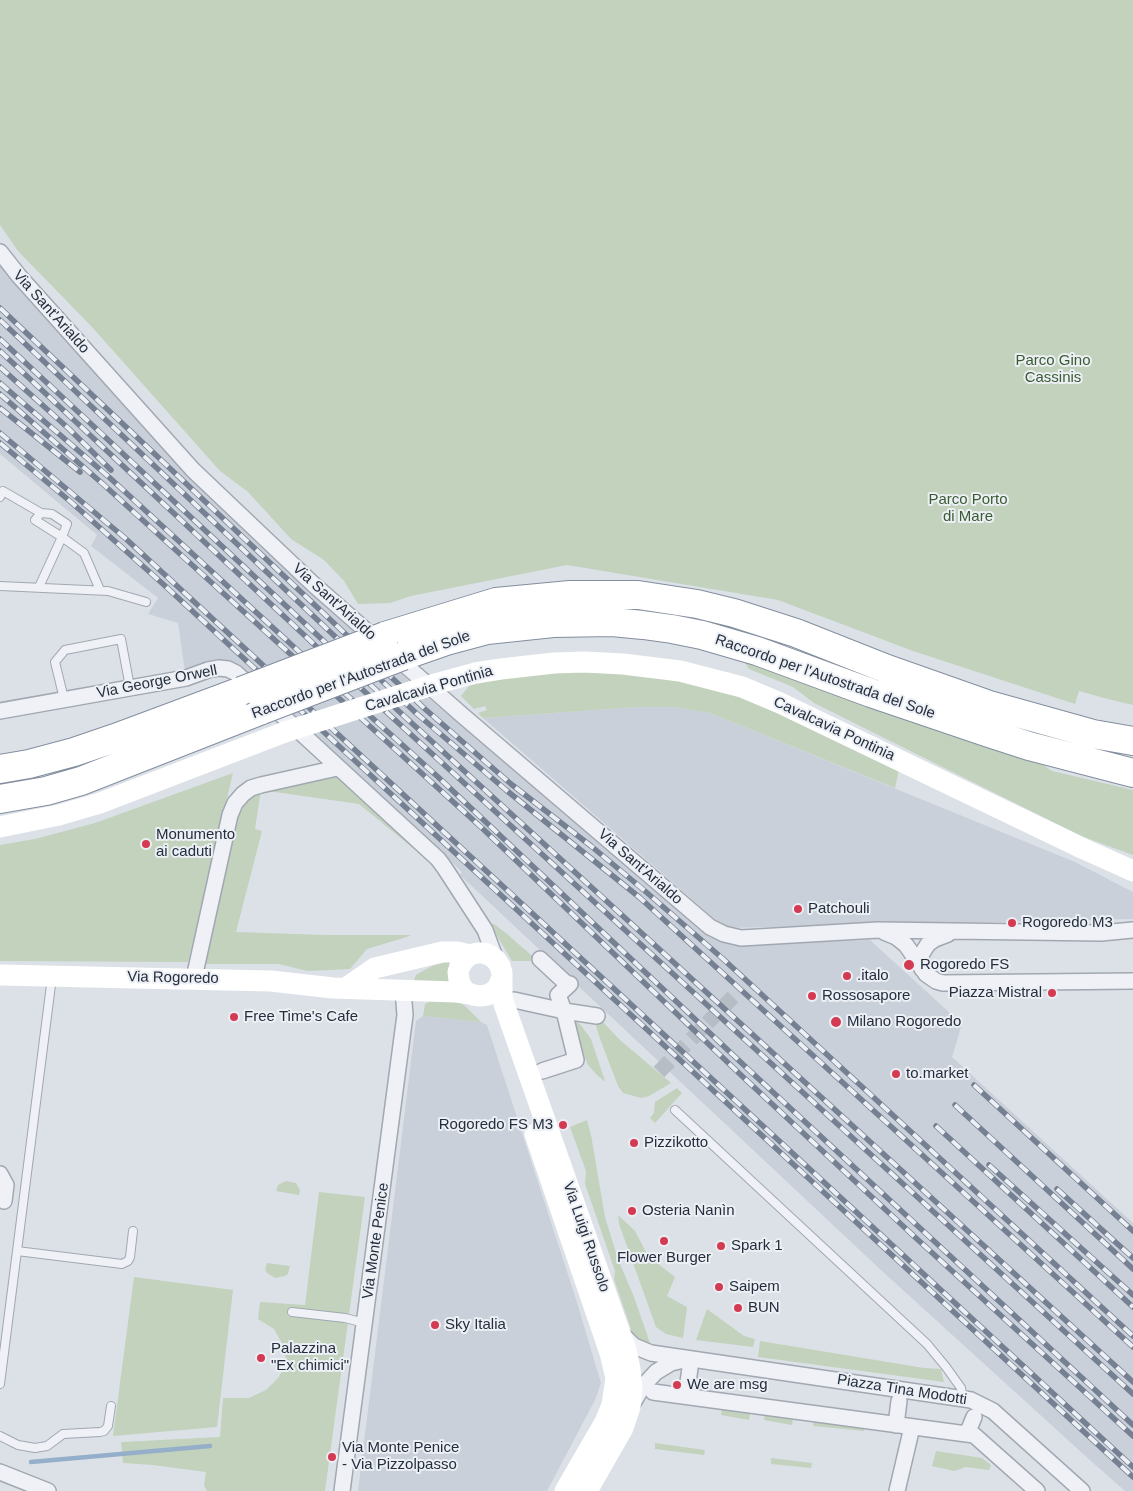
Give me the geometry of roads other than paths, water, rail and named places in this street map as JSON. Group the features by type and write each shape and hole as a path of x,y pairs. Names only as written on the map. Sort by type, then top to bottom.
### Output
{"highway":[{"name":"Raccordo per l'Autostrada del Sole","path":"0,769 30,764 74,752 385,636 496,602 570,596 638,595 697,604 734,613 796,632 887,669 989,705 1093,734 1133,741"},
{"name":"Raccordo per l'Autostrada del Sole","path":"0,799 46,791 81,781 446,641 487,630 573,622 643,624 729,642 928,714 1029,746 1133,773"},
{"path":"1029,746 1040,750 1065,767 1133,785"}],"street":[{"name":"Via Sant'Arialdo","path":"0,252 32,291 193,470 313,584 700,919 717,931 741,938 878,930 1101,933 1133,930"},
{"name":"Cavalcavia Pontinia","path":"0,827 59,815 100,803 285,732 435,684 501,668 584,662 623,664 680,671 742,687 780,703 1133,871"},
{"name":"Via George Orwell","path":"0,711 186,678 219,668 236,673 438,859 485,930 499,970"},
{"path":"194,978 230,815 235,803 251,788 261,784 337,768"},
{"path":"878,930 896,937 906,945 930,978 943,983 1133,981"},
{"path":"922,969 921,955 928,944 935,939 957,932"},
{"path":"346,988 375,968 433,953 457,952 470,955"},
{"path":"403,990 410,970 433,953"},
{"path":"477,953 491,956 499,970 498,987 487,995 472,995 461,986 459,980 458,972 464,960 470,955 477,953"},
{"path":"540,959 569,984 558,995 564,1011 576,1060 542,1071"},
{"name":"Via Luigi Russolo","path":"499,970 502,997 619,1329 630,1369 632,1390 630,1407 623,1428 587,1491"},
{"name":"Via Rogoredo","path":"0,975 271,981 333,988 456,992 472,995"},
{"name":"Via Monte Penice","path":"342,1491 405,1015 403,990"},
{"name":"Via Luigi Russolo","path":"472,995 489,1010 497,1025 610,1353 616,1378 612,1405 605,1422 565,1491"},
{"path":"514,1000 597,1016"},
{"path":"1,1176 18,1179"},
{"path":"1,1176 6,1185 4,1201"},
{"name":"Piazza Tina Modotti","path":"619,1329 629,1342 641,1350 690,1364 963,1399 979,1403 992,1411 1082,1491"},
{"name":"Piazza Tina Modotti","path":"630,1407 643,1386 656,1372 679,1360 690,1364"},
{"path":"686,1396 690,1364"},
{"path":"653,1392 974,1435 1037,1491"},
{"path":"896,1425 899,1402"},
{"path":"967,1434 974,1417"},
{"path":"897,1491 912,1427"},
{"path":"0,1472 48,1491"}],"lane":[{"path":"0,497 3,491 41,513 52,514 67,524 39,586"},
{"path":"41,513 35,520 84,553 100,590"},
{"path":"0,586 39,586 100,590 146,602"},
{"path":"64,700 55,662 65,650 121,639 129,688"},
{"path":"0,1384 52,975"},
{"path":"675,1110 927,1344 961,1388 963,1399"},
{"path":"17,1251 122,1264 128,1261 130,1257 133,1232"},
{"path":"292,1312 345,1318 365,1323"},
{"path":"0,1436 18,1445 35,1448 47,1446 63,1434 100,1432 108,1426 111,1406"}],"waterway":[{"path":"31,1462 210,1446"}],"tunnel":[{"path":"659,1072 733,997"}],"railway":[{"path":"0,308 425,709 511,784 591,846 722,958 1133,1336"},
{"path":"0,320 416,713 506,790 639,897 1133,1347"},
{"path":"0,339 404,716 1133,1382"},
{"path":"0,351 394,719 1133,1394"},
{"path":"0,367 68,428 111,470"},
{"path":"0,383 110,478 437,776 749,1070 1133,1425"},
{"path":"0,394 104,485 482,828 742,1076 1133,1436"},
{"path":"0,408 80,472"},
{"path":"0,433 125,538 1133,1467"},
{"path":"0,443 71,502 163,584 1133,1477"},
{"path":"974,1085 1133,1231"},
{"path":"955,1105 1133,1269"},
{"path":"936,1126 1133,1307"},
{"path":"989,1165 1133,1295"},
{"path":"1057,1189 1133,1258"}],"place":[{"name":"Monumento ai caduti","path":"146,844"},
{"name":"Patchouli","path":"798,909"},
{"name":"Rogoredo M3","path":"1012,923"},
{"name":"Rogoredo FS","path":"909,965"},
{"name":".italo","path":"847,976"},
{"name":"Piazza Mistral","path":"1052,993"},
{"name":"Rossosapore","path":"812,996"},
{"name":"Free Time's Cafe","path":"234,1017"},
{"name":"Milano Rogoredo","path":"836,1022"},
{"name":"to.market","path":"896,1074"},
{"name":"Rogoredo FS M3","path":"563,1125"},
{"name":"Pizzikotto","path":"634,1143"},
{"name":"Osteria Nanìn","path":"632,1211"},
{"name":"Flower Burger","path":"664,1241"},
{"name":"Spark 1","path":"721,1246"},
{"name":"Saipem","path":"719,1287"},
{"name":"BUN","path":"738,1308"},
{"name":"Sky Italia","path":"435,1325"},
{"name":"Palazzina \"Ex chimici\"","path":"261,1358"},
{"name":"We are msg","path":"677,1385"},
{"name":"Via Monte Penice - Via Pizzolpasso","path":"332,1457"}],"park label":[{"name":"Parco Gino Cassinis","path":"1053,370"},
{"name":"Parco Porto di Mare","path":"968,508"}]}
